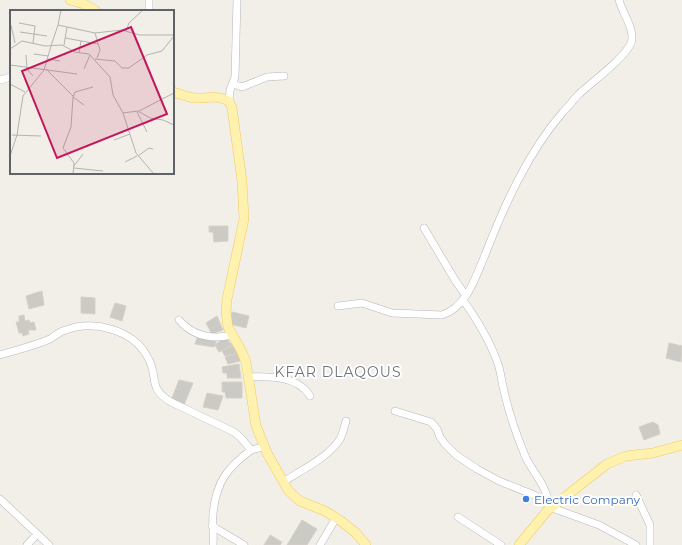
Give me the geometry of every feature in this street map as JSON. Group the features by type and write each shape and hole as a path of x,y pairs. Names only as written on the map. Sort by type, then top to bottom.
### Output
{"main road":[{"path":"70,0 84,4 94,10"},
{"path":"174,92 195,98 215,96 229,101 232,108 242,186 244,219 227,299 226,312 232,335 246,362 256,426 263,447 288,490 300,501 325,511 336,518 356,533 366,545"},
{"path":"519,545 550,506 603,467 626,456 653,452 682,445"}],"street":[{"path":"229,101 230,90 235,76 237,0"},
{"path":"338,306 362,304 392,313 442,315 465,298 477,276 505,206 544,136 579,94 603,74 625,52 631,43 632,35 619,0"},
{"path":"233,84 242,87 267,77 284,76"},
{"path":"0,80 10,77"},
{"path":"424,228 455,280 492,348 500,369 511,417 526,459 545,489 550,506"},
{"path":"179,320 187,328 206,336 219,338 232,335"},
{"path":"0,355 49,339 73,328 100,327 120,332 130,337 147,355 153,370 156,389 162,396 234,432 251,450"},
{"path":"249,377 264,376 280,378 302,387 308,391 310,396"},
{"path":"395,411 431,422 446,444 467,463 489,476 534,495 550,506 599,524 636,545"},
{"path":"283,482 332,449 340,439 346,421"},
{"path":"213,545 213,513 219,486 223,477 233,464 251,450 263,447"},
{"path":"636,495 650,525 650,545"},
{"path":"0,500 49,545"},
{"path":"458,517 501,545"},
{"path":"320,545 336,518"},
{"path":"212,526 244,545"},
{"path":"27,545 37,534"}],"building":[{"path":"209,226 228,226 228,241 214,242 213,232 209,232"},
{"path":"42,291 44,305 29,309 26,296"},
{"path":"81,297 95,298 95,314 81,313"},
{"path":"115,303 126,306 122,321 110,317"},
{"path":"232,312 249,316 246,328 230,324"},
{"path":"24,315 25,321 29,320 30,323 34,322 36,330 28,330 29,334 23,336 22,333 19,333 16,322 19,322 19,316"},
{"path":"217,316 223,330 212,334 206,323"},
{"path":"198,335 217,339 214,347 195,344"},
{"path":"225,337 232,345 219,352 215,345"},
{"path":"669,343 682,346 681,362 666,358"},
{"path":"232,345 237,353 225,356 222,351"},
{"path":"237,353 240,361 228,364 225,357"},
{"path":"239,364 241,378 227,378 227,373 223,373 222,367"},
{"path":"179,380 193,383 184,405 174,402 174,399 172,398"},
{"path":"222,382 242,382 242,398 226,398 225,392 222,392"},
{"path":"207,393 223,396 218,410 203,407"},
{"path":"653,422 658,425 660,434 644,440 639,427"},
{"path":"302,520 317,529 307,545 287,545"},
{"path":"270,535 282,542 280,545 264,545"}],"place":[{"name":"Electric Company","path":"526,499"}],"district":[{"name":"KFAR DLAQOUS","path":"338,372"}]}
